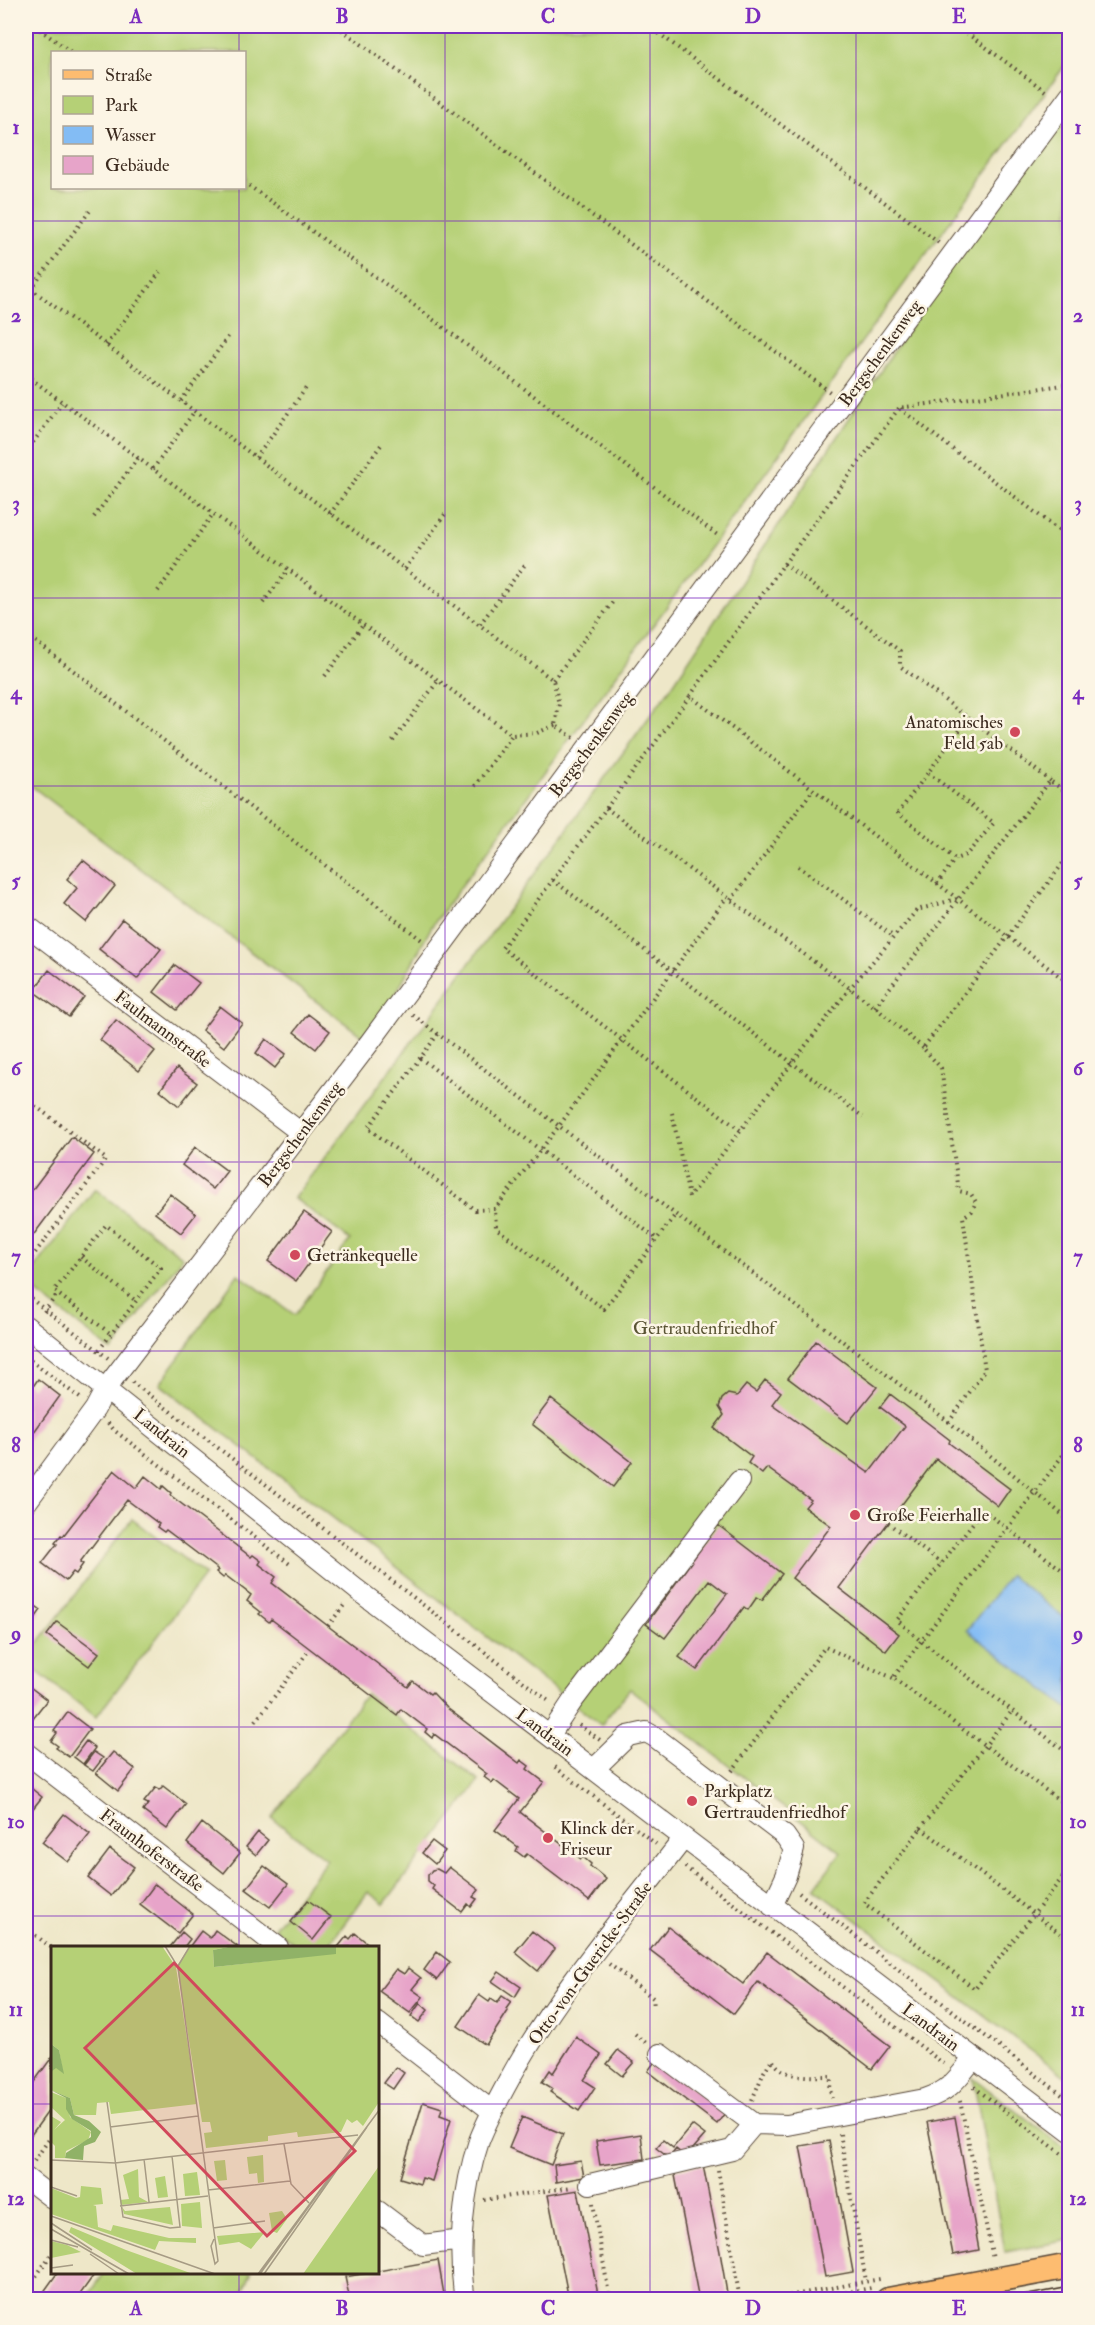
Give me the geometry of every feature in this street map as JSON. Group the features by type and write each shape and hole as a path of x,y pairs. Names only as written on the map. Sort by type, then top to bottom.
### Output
{"main road":[{"path":"888,2300 1070,2266"}],"street":[{"name":"Bergschenkenweg","path":"26,1503 95,1409 106,1388 398,1004 1067,99"},
{"name":"Faulmannstraße","path":"26,925 300,1132"},
{"name":"Landrain","path":"28,1328 356,1589 973,2060 1070,2131"},
{"path":"550,1735 572,1702 739,1482"},
{"path":"594,1769 628,1736 646,1732 785,1836 794,1849 789,1869 772,1906"},
{"name":"Fraunhoferstraße","path":"26,1754 277,1946"},
{"name":"Otto-von-Guericke-Straße","path":"465,2300 461,2263 466,2201 479,2141 492,2111 521,2057 560,1997 683,1839"},
{"path":"380,2025 492,2111"},
{"path":"660,2054 749,2120 787,2125 925,2099 950,2088 973,2060"},
{"path":"590,2184 732,2150 749,2120"},
{"path":"29,2171 51,2197"},
{"path":"380,2213 423,2245 462,2240"}],"path":[{"path":"35,26 70,51"},
{"path":"337,26 843,402"},
{"path":"649,26 954,253"},
{"path":"957,26 1067,99"},
{"path":"246,183 402,296 718,537 736,548"},
{"path":"31,289 92,208"},
{"path":"106,345 160,272"},
{"path":"26,285 553,680 559,704 555,725"},
{"path":"181,401 228,337"},
{"path":"26,375 512,735 537,733 555,725"},
{"path":"740,1130 502,948 690,696 899,408 1070,384"},
{"path":"256,458 306,388"},
{"path":"26,452 63,403"},
{"path":"899,408 1070,539"},
{"path":"153,469 194,412"},
{"path":"330,514 381,445"},
{"path":"94,517 138,458"},
{"path":"405,569 446,513"},
{"path":"158,591 213,514"},
{"path":"480,624 527,562"},
{"path":"784,564 900,651 900,666 1070,794"},
{"path":"263,603 288,570"},
{"path":"553,680 615,599"},
{"path":"325,676 363,625"},
{"path":"26,634 423,941"},
{"path":"393,741 438,681"},
{"path":"690,696 1070,984"},
{"path":"955,859 898,813 968,719"},
{"path":"555,725 588,748"},
{"path":"475,786 512,735"},
{"path":"928,773 994,823 966,855 955,859 937,884"},
{"path":"875,1007 956,899 1050,781 1052,782"},
{"path":"676,1215 604,1309 496,1228 495,1209 673,971 813,790"},
{"path":"606,808 875,1007 923,1048 941,1068 959,1191 971,1194 976,1202 972,1211 963,1217 985,1370 949,1422"},
{"path":"923,1048 1070,854"},
{"path":"798,866 894,937"},
{"path":"553,880 863,1117"},
{"path":"672,1113 689,1197 792,1061 850,988 917,910 956,899"},
{"path":"398,1004 949,1422 1070,1521"},
{"path":"438,1034 368,1128 475,1210 495,1209"},
{"path":"420,1058 657,1239"},
{"path":"26,1099 106,1159 26,1265"},
{"path":"99,1350 161,1268 106,1225 54,1291 111,1334"},
{"path":"81,1257 136,1301"},
{"path":"28,1328 58,1293"},
{"path":"893,1678 1070,1446"},
{"path":"1070,1576 983,1510 897,1620 1070,1755"},
{"path":"888,1523 941,1563"},
{"path":"328,1626 356,1589"},
{"path":"720,1787 825,1647 893,1678 1070,1808"},
{"path":"256,1720 310,1649"},
{"path":"1011,1711 864,1903 975,1989 1070,1868"},
{"path":"921,1828 1070,1941"},
{"path":"26,1928 51,1947"},
{"path":"607,1963 653,1998 654,2007"},
{"path":"749,2120 750,2107 764,2072 772,2060 776,2068 789,2074 831,2076 830,2089 866,2281"},
{"path":"950,2088 963,2107 993,2258"},
{"path":"29,2171 51,2137"},
{"path":"715,2155 740,2300"},
{"path":"466,2201 505,2199 590,2184 610,2300"},
{"path":"26,2291 51,2254"}],"green space":[{"path":"26,26 1069,26 1069,60 432,926 370,1042 26,782"},
{"name":"Gertraudenfriedhof","path":"1069,87 1069,2079 814,1888 841,1852 630,1689 601,1725 160,1384 238,1274 295,1315 350,1240 294,1198 425,1024 671,687"},
{"path":"95,1189 183,1257 112,1351 26,1284 26,1280"},
{"path":"132,1519 205,1575 96,1717 26,1663 26,1659"},
{"path":"366,1694 479,1781 384,1904 368,1892 328,1946 297,1946 274,1928 327,1860 272,1818"},
{"path":"973,2078 1069,2151 1069,2240 1005,2252"},
{"path":"104,2274 251,2274 240,2299 86,2299"}],"water":[{"path":"1010,1575 1069,1621 1069,1709 967,1630"}],"building":[{"path":"83,860 115,886 86,922 64,904 77,888 67,879"},
{"path":"122,919 161,949 137,979 99,949"},
{"path":"175,965 199,983 177,1010 154,992"},
{"path":"49,970 84,997 69,1017 33,991"},
{"path":"220,1006 242,1023 224,1047 202,1030"},
{"path":"308,1014 330,1031 316,1049 294,1032"},
{"path":"116,1020 155,1051 139,1071 100,1040"},
{"path":"266,1039 286,1054 275,1068 256,1053"},
{"path":"177,1068 197,1083 179,1106 160,1090"},
{"path":"72,1137 94,1154 26,1245 26,1198"},
{"path":"195,1147 227,1171 213,1189 182,1165"},
{"path":"170,1194 196,1214 181,1233 155,1213"},
{"path":"304,1212 332,1232 296,1281 268,1261"},
{"path":"816,1341 877,1387 848,1423 788,1378"},
{"path":"38,1379 60,1396 26,1443 26,1382 32,1388"},
{"name":"Große Feierhalle","path":"765,1380 781,1392 772,1404 869,1473 905,1426 880,1407 890,1394 1010,1489 998,1506 936,1459 839,1588 899,1634 886,1651 792,1578 831,1526 805,1507 811,1500 767,1468 762,1474 748,1463 752,1457 714,1428 724,1415 719,1407 722,1399 728,1394 737,1396 746,1385 756,1392"},
{"path":"551,1399 632,1462 613,1487 532,1424"},
{"path":"114,1470 136,1488 145,1476 161,1489 163,1486 171,1493 170,1495 251,1557 253,1555 261,1561 259,1564 276,1577 272,1583 362,1652 408,1687 413,1681 430,1694 432,1692 447,1708 519,1763 521,1760 529,1766 527,1769 544,1782 520,1812 581,1859 583,1857 606,1879 589,1901 527,1854 524,1857 516,1851 518,1847 495,1830 519,1799 494,1780 492,1783 484,1777 487,1774 434,1734 432,1738 425,1732 427,1729 401,1709 397,1715 271,1619 269,1622 247,1601 251,1595 225,1575 223,1578 216,1572 218,1570 215,1567 166,1530 164,1532 157,1527 159,1524 127,1500 80,1562 83,1564 76,1574 73,1572 66,1581 42,1563 61,1535 63,1536"},
{"path":"718,1525 782,1574 762,1600 757,1597 748,1610 744,1607 697,1670 679,1657 727,1594 709,1580 665,1638 646,1624"},
{"path":"26,1599 41,1610 26,1631"},
{"path":"57,1622 99,1653 89,1666 47,1635"},
{"path":"26,1684 47,1700 29,1723 26,1720"},
{"path":"68,1712 90,1729 69,1757 56,1748 58,1746 51,1741 57,1733 54,1731"},
{"path":"86,1741 95,1748 83,1764 74,1757"},
{"path":"94,1752 103,1758 93,1771 84,1765"},
{"path":"113,1752 135,1769 118,1791 96,1773"},
{"path":"26,1784 42,1797 27,1816 26,1815"},
{"path":"163,1786 186,1804 167,1829 143,1811 148,1804 144,1802 156,1787 159,1790"},
{"path":"64,1814 90,1834 68,1862 42,1842"},
{"path":"202,1823 240,1853 224,1873 187,1843"},
{"path":"258,1832 268,1840 256,1855 246,1847"},
{"path":"432,1841 445,1851 435,1864 422,1853"},
{"path":"110,1849 134,1867 111,1896 88,1878"},
{"path":"264,1866 288,1884 270,1907 246,1889"},
{"path":"449,1867 479,1890 473,1897 477,1899 471,1907 468,1904 462,1912 432,1889 434,1886 428,1881 428,1875 432,1870 437,1869 444,1873"},
{"path":"155,1884 193,1914 178,1933 140,1904"},
{"path":"308,1900 331,1917 313,1940 291,1922"},
{"path":"668,1927 743,1984 767,1952 890,2046 872,2069 758,1982 734,2014 650,1950"},
{"path":"215,1930 237,1946 190,1946 201,1931 210,1938"},
{"path":"532,1931 555,1949 538,1971 515,1952"},
{"path":"182,1932 190,1939 185,1946 171,1946"},
{"path":"355,1933 371,1946 339,1946 347,1936 350,1939"},
{"path":"437,1952 450,1962 437,1980 424,1970"},
{"path":"408,1968 421,1978 412,1989 423,1997 410,2013 380,1992 396,1969 404,1974"},
{"path":"499,1972 521,1987 515,1997 492,1981"},
{"path":"479,1995 489,2002 491,1999 497,2003 502,1996 511,2002 506,2009 508,2011 486,2045 458,2026"},
{"path":"420,2003 428,2010 419,2022 411,2016"},
{"path":"576,2037 601,2055 584,2080 595,2087 579,2111 550,2092 552,2088 542,2082 550,2070 553,2073"},
{"path":"618,2050 634,2062 622,2076 607,2064"},
{"path":"51,2058 51,2107 28,2139 26,2137 26,2093"},
{"path":"656,2060 725,2113 717,2124 648,2071"},
{"path":"396,2067 404,2073 393,2089 384,2083"},
{"path":"423,2102 442,2108 440,2115 451,2119 432,2181 422,2178 420,2184 400,2178"},
{"path":"522,2117 563,2134 551,2165 509,2148"},
{"path":"955,2117 979,2250 953,2255 927,2122"},
{"path":"692,2125 705,2135 686,2157 676,2149 669,2158 656,2148 663,2140 673,2148"},
{"path":"641,2134 644,2159 600,2165 596,2141"},
{"path":"829,2141 853,2272 825,2277 800,2146"},
{"path":"581,2161 584,2177 556,2182 554,2165"},
{"path":"703,2165 728,2299 699,2300 674,2170"},
{"path":"578,2190 599,2300 569,2300 548,2195"},
{"path":"438,2260 445,2300 350,2300 345,2277 380,2274 380,2271"},
{"path":"57,2274 95,2274 76,2300 38,2300"}],"tram line":[{"path":"1001,2300 1070,2287"}],"place":[{"name":"Anatomisches Feld 5ab","path":"1015,732"},
{"name":"Getränkequelle","path":"295,1255"},
{"name":"Große Feierhalle","path":"855,1515"},
{"name":"Parkplatz Gertraudenfriedhof","path":"692,1801"},
{"name":"Klinck der Friseur","path":"548,1838"}]}
